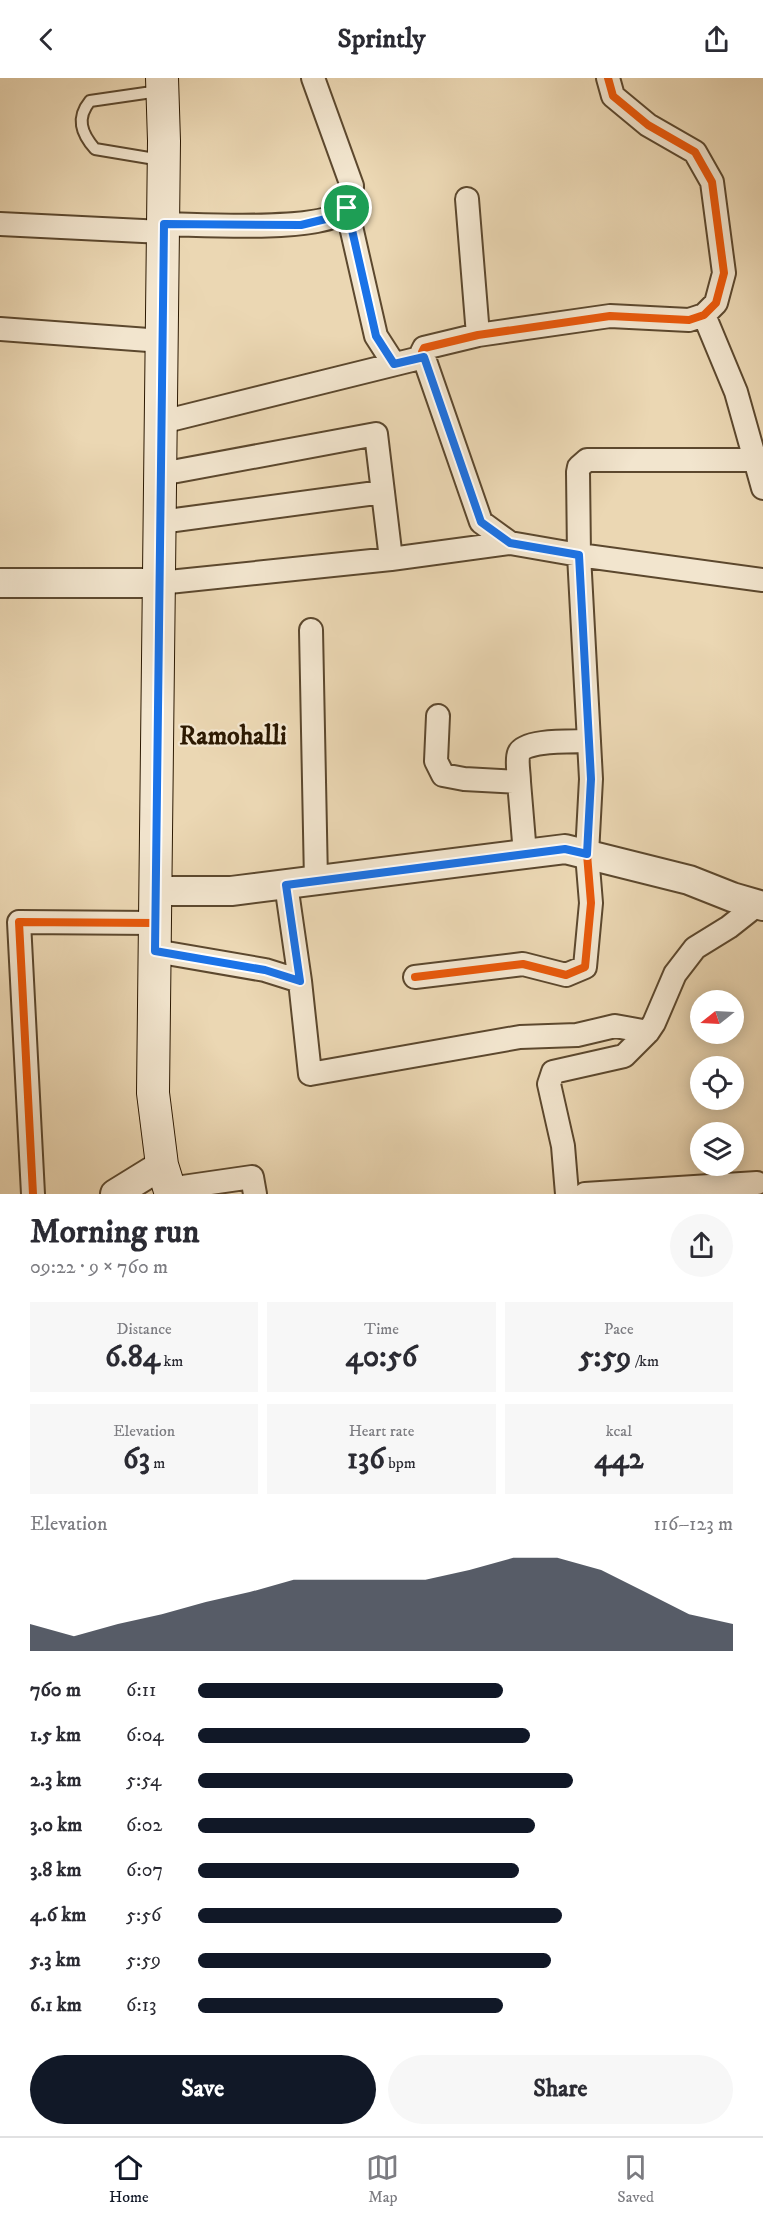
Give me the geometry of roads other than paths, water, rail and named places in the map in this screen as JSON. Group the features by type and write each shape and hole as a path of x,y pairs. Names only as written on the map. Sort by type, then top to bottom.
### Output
{"main road":[{"path":"162,84 164,228 153,1094 167,1183"}],"street":[{"path":"0,224 164,228 301,225 334,217 347,208 352,197 352,186 313,78"},
{"path":"510,543 481,522 422,352 424,348 478,335 610,316 689,320 704,315 716,303 724,273 712,182 695,152 648,125 613,96 608,78"},
{"path":"466,199 478,335"},
{"path":"347,208 376,336 394,364"},
{"path":"704,315 736,392 763,488"},
{"path":"0,329 162,341"},
{"path":"162,422 424,357"},
{"path":"161,474 376,434 391,559"},
{"path":"415,977 523,964 566,975 585,967 591,903 587,854 591,779 579,555 579,467 587,460 755,460"},
{"path":"160,522 383,492"},
{"path":"0,584 159,583 391,559 510,543 579,555 763,580"},
{"path":"311,630 316,881"},
{"path":"438,717 436,762 443,775 519,782"},
{"path":"525,854 518,754 522,748 538,744 589,741"},
{"path":"156,891 231,891 565,849 689,880 732,897 761,905"},
{"path":"286,885 310,1074 520,1037 577,1035 615,1026 648,1032"},
{"path":"553,1072 624,1056 654,1023 675,974 695,948 761,905"},
{"path":"33,1194 9,922 155,937 300,981"},
{"path":"545,1036 553,1072 549,1084 564,1146 567,1194"},
{"path":"115,1194 167,1183 252,1177 255,1194"},
{"path":"585,1194 757,1183"}],"lane":[{"path":"162,84 90,101 82,111 82,124 86,139 95,149 164,160"}],"district":[{"name":"Ramohalli","path":"233,736"}]}
